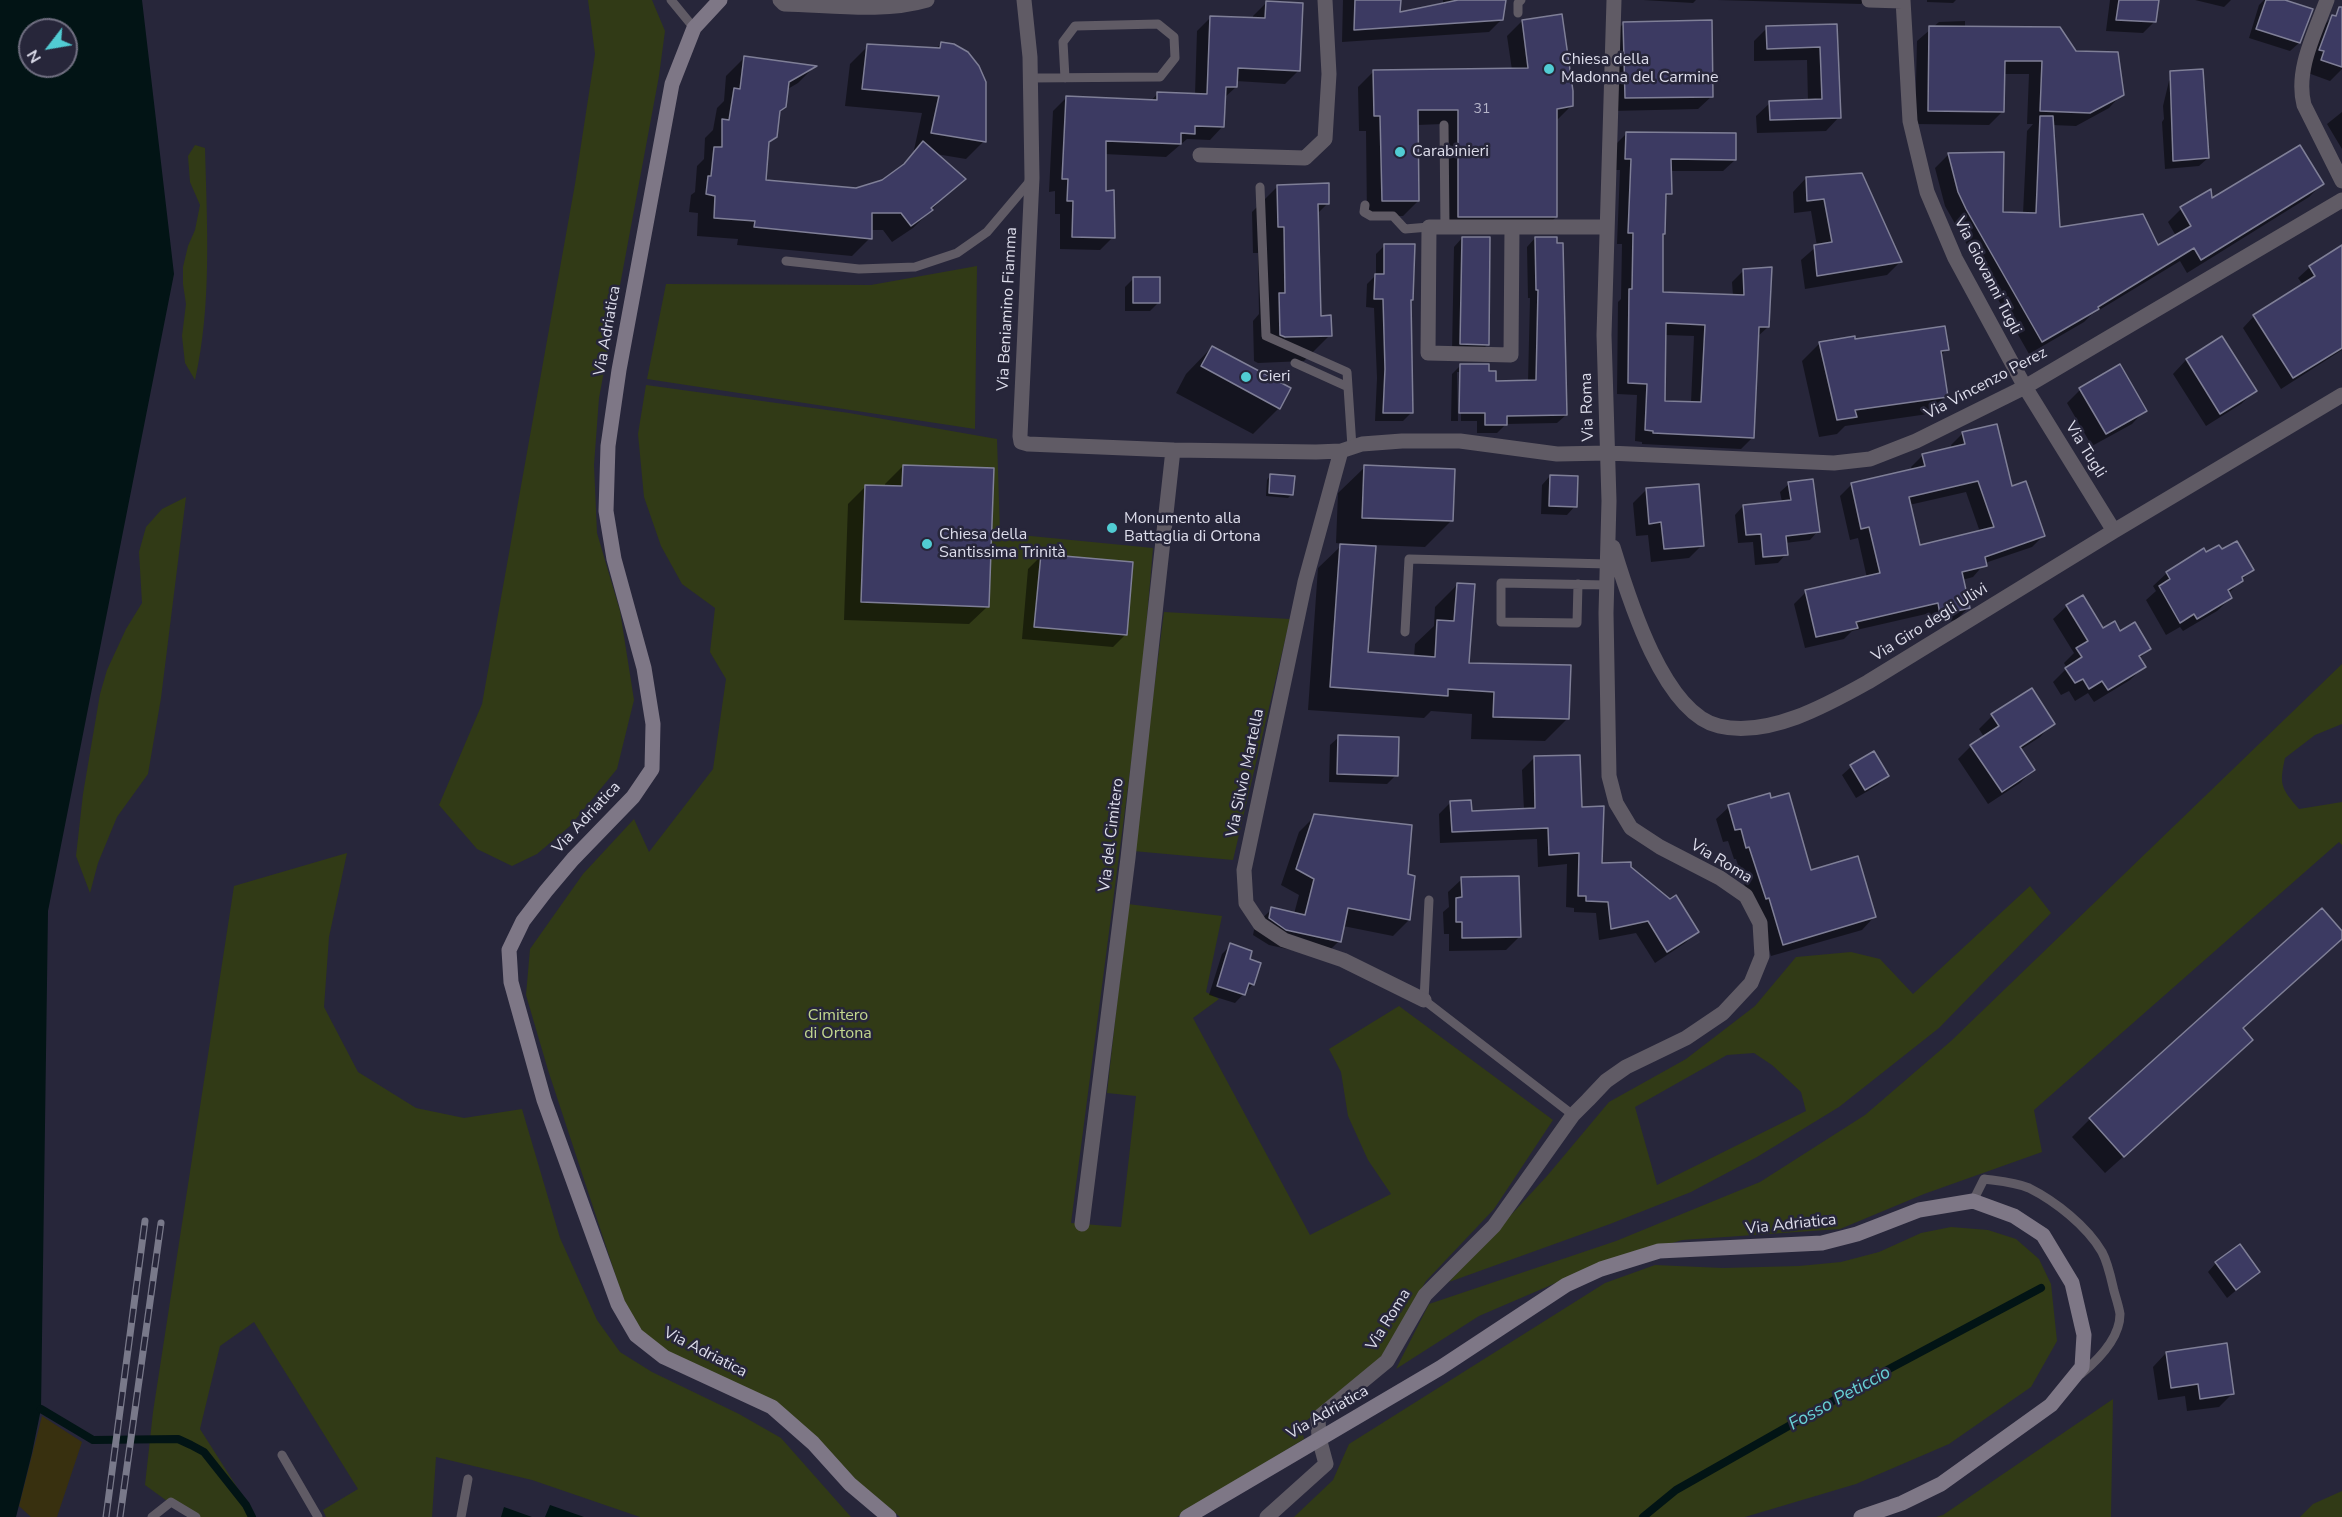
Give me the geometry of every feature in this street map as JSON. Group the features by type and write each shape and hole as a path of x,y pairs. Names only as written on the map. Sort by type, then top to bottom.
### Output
{"main road":[{"name":"Via Adriatica","path":"720,0 694,28 672,84 619,370 608,446 606,511 614,559 644,668 653,724 652,769 633,797 573,859 529,914 509,950 511,982 544,1100 618,1304 636,1335 664,1357 772,1407 813,1443 850,1484 889,1517"},
{"name":"Via Adriatica","path":"1187,1517 1440,1368 1566,1285 1601,1269 1659,1251 1822,1243 1857,1234 1919,1210 1973,1201 2014,1216 2043,1235 2073,1282 2084,1335 2082,1367 2051,1405 1941,1484 1902,1503 1861,1517"}],"street":[{"path":"780,0 784,4 853,6 907,6 927,0"},
{"name":"Via Beniamino Fiamma","path":"1024,0 1030,78 1032,178 1021,442 1173,450"},
{"path":"1200,155 1305,158 1322,143 1325,139 1329,74 1325,0"},
{"name":"Via Roma","path":"1267,1517 1326,1464 1319,1438 1318,1418 1387,1361 1425,1295 1494,1226 1573,1115 1606,1082 1626,1067 1686,1038 1723,1013 1751,983 1762,956 1760,923 1746,896 1720,878 1660,847 1630,828 1616,803 1609,776 1607,585 1609,536 1604,335 1614,0"},
{"path":"1869,0 1902,0"},
{"name":"Via Giovanni Tugli","path":"1902,0 1910,122 1928,192 1955,258 2025,387"},
{"path":"2327,0 2308,53 2301,82 2301,95 2342,181"},
{"name":"Via Vincenzo Perez","path":"1608,453 1834,463 1870,459 1916,441 2025,387 2342,200"},
{"path":"1512,227 1511,354 1428,353 1429,227 1445,228 1512,227 1607,227"},
{"name":"Via Tugli","path":"2025,387 2114,531"},
{"name":"Via Giro degli Ulivi","path":"1609,536 1641,629 1655,659 1674,691 1689,710 1717,726 1749,729 1775,724 1830,703 2342,395"},
{"path":"1173,450 1347,449 1362,444 1402,441 1460,441 1557,454 1608,453"},
{"name":"Via Silvio Martella","path":"1347,449 1303,590 1244,870 1246,903 1260,924 1284,940 1343,960 1424,1000"},
{"name":"Via del Cimitero","path":"1082,1224 1128,858 1173,450"}],"lane":[{"path":"671,0 694,28"},
{"path":"1518,13 1518,3 1521,0"},
{"path":"1030,78 1065,78 1160,77 1175,58 1174,37 1158,24 1075,26 1063,42 1065,78"},
{"path":"1444,125 1445,228"},
{"name":"Via Beniamino Fiamma","path":"786,261 870,269 915,267 947,257 957,253 987,232 1032,178"},
{"path":"1260,187 1266,336 1347,372 1347,449"},
{"path":"1365,205 1364,212 1371,216 1393,216 1406,229 1429,227"},
{"path":"1295,363 1348,387"},
{"path":"1405,632 1408,559 1608,564"},
{"path":"1578,584 1577,623 1501,622 1501,583 1578,584 1607,585"},
{"path":"1429,900 1424,1000 1573,1115"},
{"path":"1973,1201 1984,1179 2008,1182 2028,1188 2054,1204 2081,1226 2101,1251 2111,1275 2120,1315 2113,1337 2097,1360 2067,1385"},
{"path":"282,1455 318,1517"},
{"path":"461,1517 468,1479"},
{"path":"152,1517 171,1502 196,1517"}],"green space":[{"path":"588,0 652,0 665,31 659,76 599,398 594,465 597,533 620,611 634,700 617,769 570,826 537,854 512,866 477,849 439,805 482,704 575,184 595,54"},
{"path":"195,145 205,148 207,235 204,323 195,380 185,363 182,336 186,304 183,267 200,205 190,182 188,156"},
{"path":"977,266 975,429 647,379 666,284 871,285"},
{"name":"Cimitero di Ortona","path":"646,385 849,413 997,439 1000,533 1153,548 1141,687 1071,1223 1121,1227 1136,1096 1107,1093 1128,904 1222,916 1206,992 1219,999 1193,1018 1310,1235 1391,1194 1368,1160 1348,1116 1341,1072 1329,1049 1399,1006 1553,1120 1494,1209 1426,1281 1379,1361 1301,1425 1304,1439 1177,1517 900,1517 858,1482 820,1441 669,1352 642,1331 624,1301 548,1070 526,995 530,949 583,874 634,819 649,852 713,769 726,679 710,652 715,608 682,584 661,546 644,497 638,434"},
{"path":"186,497 161,698 148,774 117,817 98,863 90,893 76,856 83,794 100,694 107,670 126,629 142,603 139,552 146,527 162,509"},
{"path":"1164,612 1290,619 1233,860 1133,851"},
{"path":"2342,664 2342,724 2315,735 2285,758 2282,780 2285,791 2299,809 2342,802 2342,845 2339,842 2034,1110 2042,1152 1924,1194 1840,1229 1682,1240 1586,1270 1479,1316 1396,1369 1429,1304 1616,1241 1760,1182 1865,1115 1951,1041"},
{"path":"347,853 329,937 324,1007 358,1072 416,1108 464,1118 522,1109 560,1238 597,1320 620,1352 652,1372 739,1414 781,1438 851,1517 640,1517 532,1480 436,1457 432,1517 326,1517 323,1510 358,1489 254,1322 220,1346 200,1429 256,1517 189,1517 145,1485 153,1412 234,886"},
{"path":"2030,886 2051,913 1939,1028 1839,1107 1757,1157 1691,1192 1449,1282 1547,1176 1609,1102 1686,1059 1755,1006 1796,957 1851,952 1880,959 1913,994","holes":["1754,1053 1772,1065 1801,1092 1806,1111 1657,1185 1635,1107 1727,1055"]},
{"path":"1951,1227 1988,1230 2016,1239 2039,1259 2051,1284 2057,1341 2031,1387 1949,1444 1856,1484 1745,1517 1294,1517 1333,1480 1349,1444 1605,1283 1655,1265 1723,1268 1799,1266 1841,1262 1879,1252 1921,1233"},
{"path":"2113,1399 2111,1517 1936,1517 1943,1515"},
{"path":"2342,1491 2342,1517 2300,1517 2313,1504"}],"sand":[{"path":"42,1416 82,1442 57,1517 31,1517 19,1506"}],"shaded area":[{"path":"0,0 142,0 174,274 48,911 41,1409 16,1517 0,1517"},
{"path":"550,1505 584,1517 545,1517"},
{"path":"504,1507 532,1517 501,1517"}],"building":[{"path":"1355,0 1401,0 1400,12 1458,0 1506,0 1503,20 1354,30"},
{"path":"2119,0 2159,0 2156,22 2116,20"},
{"path":"2266,0 2285,0 2313,9 2300,43 2256,29"},
{"path":"1266,1 1303,3 1300,71 1238,68 1237,87 1226,87 1224,127 1195,126 1195,134 1181,133 1181,144 1106,141 1106,191 1114,190 1115,238 1072,237 1073,201 1067,201 1068,179 1062,179 1066,96 1157,100 1157,92 1207,94 1210,16 1265,18"},
{"path":"2339,7 2342,7 2342,67 2321,60 2324,51 2319,50 2332,15 2336,16"},
{"path":"1562,14 1573,106 1557,109 1557,217 1458,217 1458,110 1418,110 1419,201 1382,201 1380,116 1374,116 1373,70 1528,68 1522,20"},
{"path":"1712,20 1713,97 1625,98 1623,22"},
{"path":"1837,24 1841,118 1770,120 1769,101 1822,99 1820,47 1767,49 1766,26"},
{"path":"1929,26 2060,27 2076,51 2118,52 2124,95 2090,113 2040,111 2042,61 2005,61 2004,112 1928,111"},
{"path":"941,42 954,44 968,52 979,66 986,82 986,142 931,133 939,96 862,89 867,44 940,48"},
{"path":"744,56 817,66 789,82 786,107 780,111 777,137 769,142 766,180 856,188 882,180 904,164 923,141 966,179 931,208 933,210 911,226 901,213 872,213 872,239 754,227 755,221 714,218 715,196 706,194 708,176 711,176 714,147 722,147 722,119 729,120 734,88 740,89"},
{"path":"2203,69 2209,158 2173,161 2170,71"},
{"path":"2040,116 2053,116 2060,227 2143,214 2158,245 2191,226 2180,207 2211,189 2212,198 2300,145 2324,184 2201,260 2194,248 2098,307 2099,309 2042,342 1966,209 1958,192 1948,153 2004,152 2003,212 2036,213"},
{"path":"1626,132 1736,133 1736,160 1671,159 1672,194 1666,194 1665,234 1663,234 1663,292 1744,295 1743,269 1772,267 1769,327 1759,327 1754,438 1653,433 1653,431 1645,430 1647,384 1628,383 1629,289 1632,289 1633,233 1628,233 1631,159 1625,159","holes":["1666,323 1705,325 1701,402 1665,401"]},
{"path":"1862,173 1902,262 1817,276 1814,245 1832,242 1824,199 1807,201 1806,177"},
{"path":"1329,183 1329,204 1318,204 1321,316 1331,315 1332,336 1285,337 1280,335 1279,293 1285,293 1284,227 1278,227 1277,185"},
{"path":"1462,237 1490,237 1489,345 1460,344"},
{"path":"1535,237 1557,237 1557,243 1563,243 1567,415 1507,416 1507,425 1485,425 1485,413 1459,413 1460,364 1489,364 1489,371 1496,371 1496,381 1536,380 1538,290 1536,290"},
{"path":"1384,244 1415,244 1413,300 1411,300 1413,413 1383,413 1385,369 1383,299 1374,299 1375,274 1384,274"},
{"path":"2342,245 2342,348 2293,378 2253,315 2315,276 2309,266"},
{"path":"1133,277 1160,277 1160,303 1133,303"},
{"path":"1945,326 1949,350 1941,351 1948,397 1855,410 1857,417 1837,420 1819,342"},
{"path":"2222,336 2257,391 2220,414 2186,359"},
{"name":"Cieri","path":"1212,346 1291,388 1280,409 1201,366"},
{"path":"2120,364 2147,411 2106,434 2079,388"},
{"path":"1997,424 2012,486 2026,481 2045,536 1985,557 1987,566 1962,572 1970,608 1940,615 1938,603 1856,622 1858,628 1816,637 1805,590 1880,573 1869,527 1861,529 1851,483 1925,466 1922,454 1965,444 1962,432","holes":["1978,481 1994,527 1920,545 1909,497"]},
{"name":"Chiesa della Santissima Trinità","path":"903,465 994,468 989,607 861,602 865,485 902,486"},
{"path":"1364,465 1455,469 1453,521 1362,518"},
{"path":"1270,474 1295,476 1293,495 1269,493"},
{"path":"1550,475 1578,476 1577,507 1549,506"},
{"path":"1813,479 1820,532 1786,536 1788,555 1763,557 1761,534 1746,535 1743,505 1791,500 1788,482"},
{"path":"1699,484 1704,546 1664,549 1661,522 1649,524 1646,488"},
{"path":"2237,541 2254,570 2242,577 2243,581 2228,590 2232,598 2197,619 2194,614 2180,623 2159,586 2170,579 2166,572 2204,548 2206,552 2219,545 2222,549"},
{"path":"1340,544 1376,546 1368,652 1435,657 1437,620 1454,621 1457,583 1475,584 1469,663 1571,665 1569,719 1493,717 1494,692 1448,689 1448,696 1330,687"},
{"path":"1041,554 1133,562 1127,635 1034,627"},
{"path":"2083,595 2103,628 2115,621 2120,631 2135,622 2151,649 2139,656 2146,667 2108,690 2102,681 2089,689 2083,679 2075,683 2065,668 2082,657 2076,648 2088,641 2066,605"},
{"path":"2032,688 2055,724 2020,747 2035,770 2002,792 1970,745 1999,726 1991,714"},
{"path":"1338,735 1399,737 1398,776 1337,774"},
{"path":"1874,751 1889,776 1865,790 1850,765"},
{"path":"1580,755 1582,807 1604,806 1602,863 1631,862 1631,867 1670,899 1676,895 1699,932 1667,952 1648,921 1611,929 1608,902 1586,901 1586,896 1578,896 1579,853 1549,855 1548,828 1452,832 1450,801 1471,800 1472,811 1535,808 1534,756"},
{"path":"1770,793 1771,798 1789,793 1811,870 1858,856 1876,917 1783,945 1769,898 1766,899 1749,847 1746,848 1741,829 1735,830 1728,805"},
{"path":"1314,814 1412,825 1408,874 1415,876 1410,920 1348,908 1341,942 1286,930 1269,918 1271,907 1305,915 1314,879 1296,869"},
{"path":"1519,876 1521,937 1462,938 1462,922 1456,922 1456,898 1462,897 1461,877"},
{"path":"2322,908 2342,931 2342,939 2243,1028 2253,1040 2124,1157 2089,1118"},
{"path":"1230,943 1252,951 1250,959 1261,963 1254,985 1249,983 1245,995 1217,986"},
{"path":"2240,1244 2260,1272 2236,1290 2215,1262"},
{"path":"2227,1343 2234,1394 2200,1399 2198,1384 2171,1388 2166,1352"}],"waterway":[{"name":"Fosso Peticcio","path":"1643,1517 1676,1490 1889,1369 2041,1288"},
{"name":"Fosso Peticcio","path":"41,1409 93,1440 178,1439 191,1445 204,1452 246,1505 252,1517"}],"railway":[{"path":"106,1517 145,1221"},
{"path":"120,1517 161,1223"}],"place":[{"name":"Chiesa della Madonna del Carmine","path":"1549,69"},
{"name":"Carabinieri","path":"1400,152"},
{"name":"Cieri","path":"1246,377"},
{"name":"Monumento alla Battaglia di Ortona","path":"1112,528"},
{"name":"Chiesa della Santissima Trinità","path":"927,544"}]}
